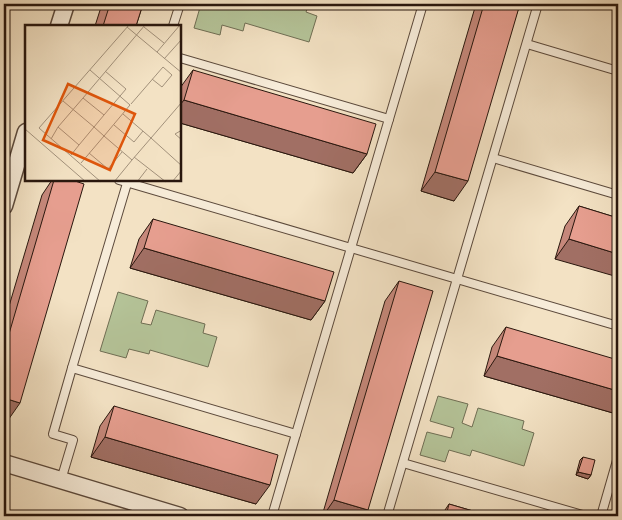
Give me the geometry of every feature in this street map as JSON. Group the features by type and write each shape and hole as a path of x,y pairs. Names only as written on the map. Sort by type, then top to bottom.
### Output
{"street":[{"path":"59,25 66,4"},
{"path":"4,206 23,152 25,139"},
{"path":"4,463 180,516"}],"lane":[{"path":"173,25 180,4"},
{"path":"272,516 423,4"},
{"path":"387,516 538,4"},
{"path":"527,44 618,72"},
{"path":"181,58 389,120"},
{"path":"493,158 618,195"},
{"path":"61,480 73,440 53,434 125,181 618,326"},
{"path":"72,368 296,434"},
{"path":"601,516 618,457"},
{"path":"403,463 586,516"}],"green space":[{"path":"201,4 309,4 306,12 317,16 309,42 245,23 243,31 222,25 220,35 194,28"},
{"path":"118,292 148,301 141,323 151,325 156,310 205,324 203,333 217,337 208,367 150,350 149,354 129,349 126,358 100,351"},
{"path":"438,396 468,404 462,423 472,427 478,408 524,421 522,429 534,433 524,466 472,450 470,456 449,450 445,462 420,455 427,432 451,438 454,428 430,421"}],"building":[{"path":"110,4 143,4 136,25 103,25"},
{"path":"484,4 520,4 468,181 435,172"},
{"path":"193,70 376,124 367,154 184,100"},
{"path":"54,181 75,181 84,184 20,403 4,398 4,351"},
{"path":"579,206 618,218 618,254 569,239"},
{"path":"153,219 334,272 325,301 144,248"},
{"path":"399,281 433,291 368,510 334,500"},
{"path":"506,327 618,360 618,391 497,356"},
{"path":"114,406 278,455 270,485 105,437"},
{"path":"583,457 595,460 591,475 578,472"},
{"path":"449,504 490,516 446,516"}]}
